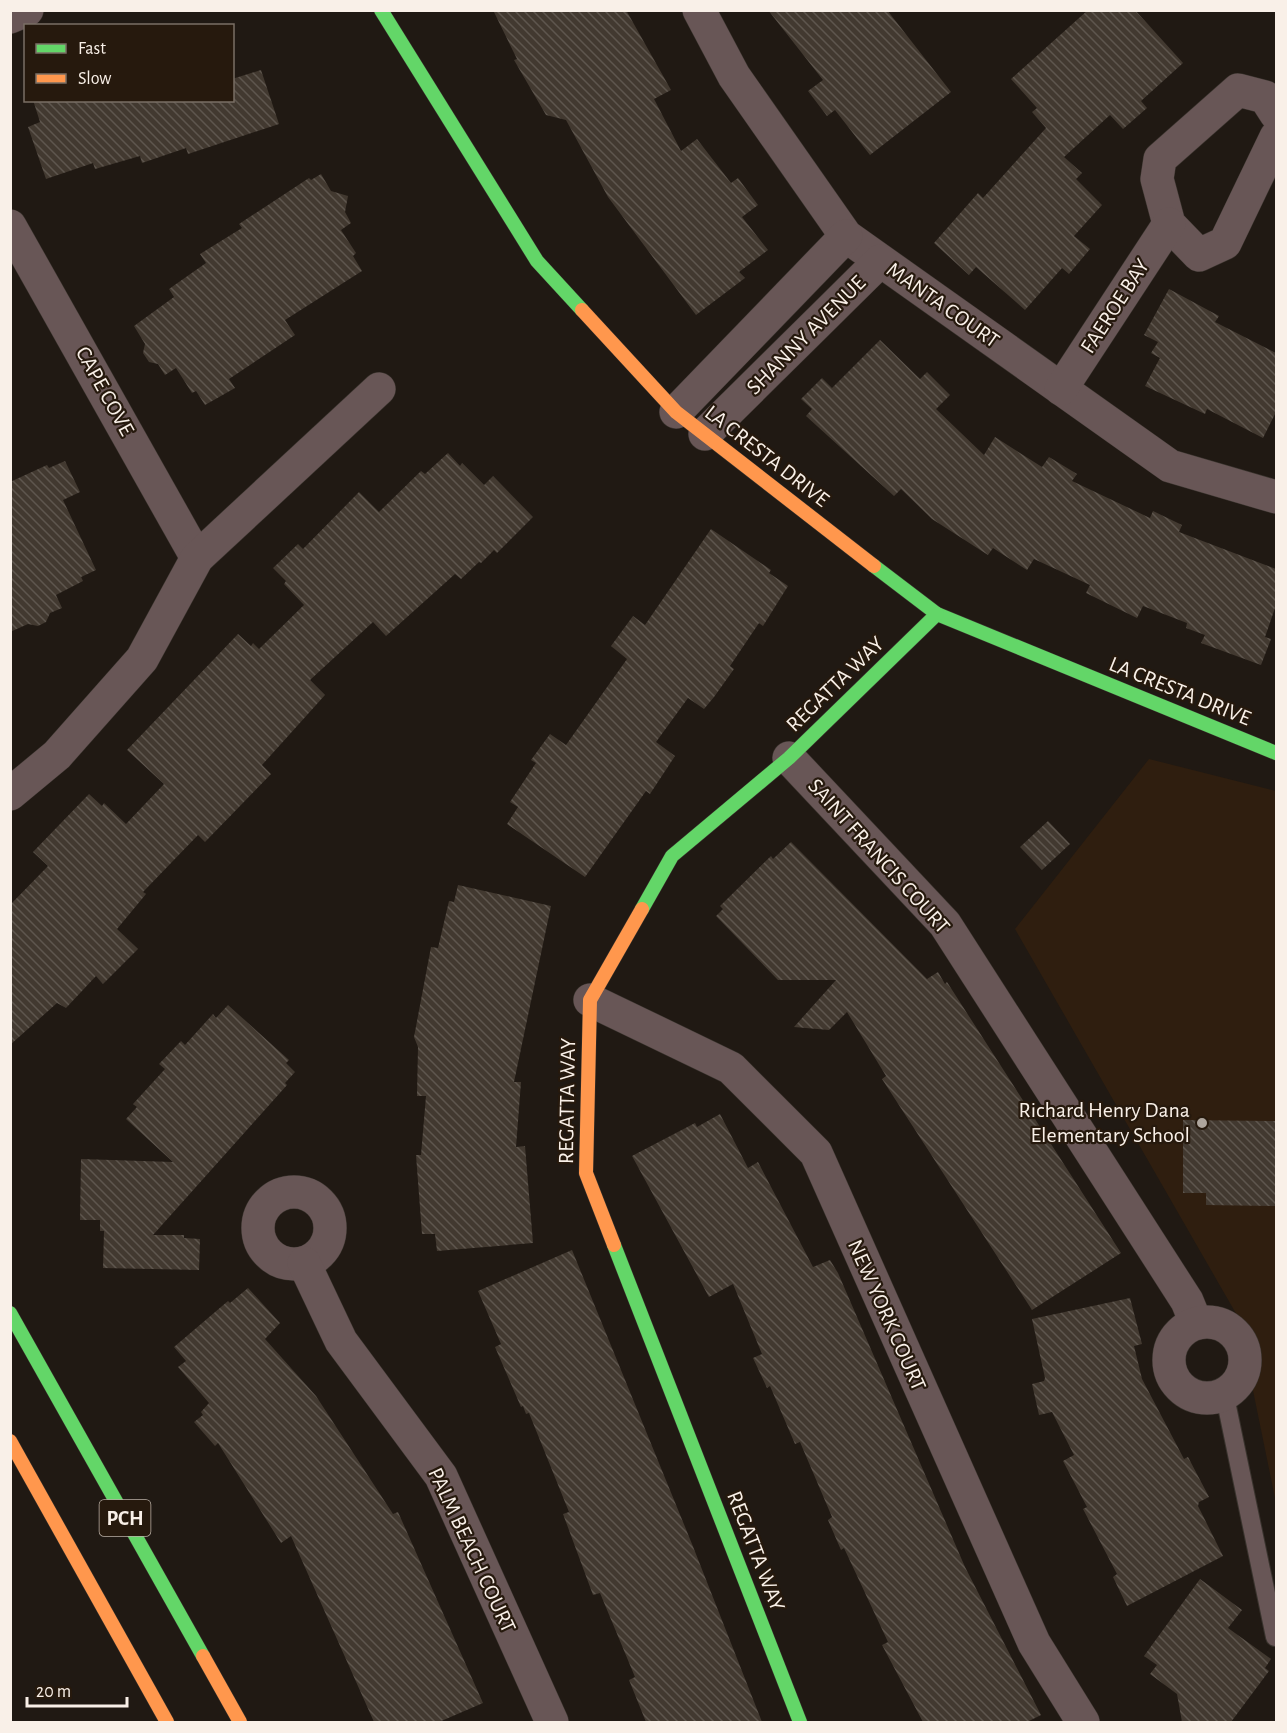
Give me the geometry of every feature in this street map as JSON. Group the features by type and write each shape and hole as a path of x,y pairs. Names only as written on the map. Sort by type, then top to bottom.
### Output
{"main road":[{"name":"LA CRESTA DRIVE","path":"381,10 537,261 676,412 937,614 1276,753"},
{"name":"REGATTA WAY","path":"800,1722 586,1173 590,1000 672,856 789,758 937,614"},
{"name":"PCH","path":"10,1313 240,1722"},
{"name":"PCH","path":"10,1441 167,1722"}],"street":[{"path":"10,17 27,10"},
{"name":"MANTA COURT","path":"699,10 734,76 846,236 1170,466 1276,497"},
{"path":"1276,114 1265,97 1238,90 1160,159 1157,179 1169,224 1199,255 1225,243 1276,137"},
{"name":"FAEROE BAY","path":"1061,389 1169,224"},
{"name":"CAPE COVE","path":"10,226 197,558"},
{"name":"SHANNY AVENUE","path":"676,412 846,236"},
{"name":"SHANNY AVENUE","path":"705,434 880,261"},
{"path":"10,794 57,755 141,659 197,558 379,389"},
{"name":"SAINT FRANCIS COURT","path":"789,758 945,924 1187,1301 1196,1323"},
{"name":"NEW YORK COURT","path":"590,1000 731,1068 816,1153 1034,1643 1083,1722"},
{"name":"PALM BEACH COURT","path":"304,1263 341,1341 441,1476 552,1722"},
{"path":"1211,1322 1225,1326 1236,1335 1243,1348 1245,1363 1241,1378 1231,1389 1224,1392 1203,1397 1189,1393 1178,1384 1170,1371 1169,1356 1173,1342 1182,1330 1196,1323 1211,1322"}],"lane":[{"path":"1224,1392 1275,1637"}],"shaded area":[{"name":"Richard Henry Dana Elementary School","path":"1149,759 1276,791 1276,1503 1238,1317 1015,929"}],"building":[{"path":"493,10 626,10 671,90 654,99 681,151 697,139 731,183 738,178 758,205 742,217 768,250 739,272 745,278 696,315 608,197 566,120 546,115 514,60 517,59"},
{"path":"768,10 887,10 951,92 870,155 835,110 827,116 808,91 823,80"},
{"path":"1088,10 1135,10 1183,63 1141,101 1147,108 1123,129 1110,115 1064,157 1082,173 1076,179 1102,205 1074,236 1090,249 1069,274 1062,268 1025,310 976,267 969,275 934,243 978,193 983,198 1046,128 1032,112 1037,108 1011,79"},
{"path":"261,70 279,124 188,154 186,148 142,163 140,156 95,169 93,163 46,179 28,127 40,122 34,102 234,102 234,78"},
{"path":"321,174 331,191 348,196 345,212 351,223 341,230 356,253 353,256 362,271 285,320 295,335 229,379 235,388 205,405 196,391 192,393 176,368 165,375 158,364 149,362 143,353 145,344 134,326 174,297 169,289 206,263 200,254 242,228 239,224 309,178 311,180"},
{"path":"1169,289 1219,316 1215,322 1276,353 1276,412 1263,438 1207,409 1205,414 1145,386 1160,358 1151,353 1158,342 1144,335"},
{"path":"880,340 920,379 927,372 950,395 936,409 984,455 995,437 1042,467 1049,457 1077,474 1072,481 1150,518 1153,511 1182,525 1179,532 1276,569 1276,605 1265,637 1271,639 1261,665 1201,643 1205,635 1186,628 1187,623 1143,606 1137,618 1086,593 1090,585 1034,559 1027,570 993,548 988,555 932,519 901,489 894,496 806,416 812,409 801,399 822,378 832,388"},
{"path":"448,453 460,466 462,463 484,485 493,476 533,517 497,553 494,550 461,579 455,574 386,636 373,622 310,680 325,695 262,765 271,774 205,842 198,835 143,892 146,894 117,929 138,949 103,984 96,976 66,1008 57,1003 10,1045 10,905 48,866 33,852 89,794 102,806 104,803 126,824 164,784 127,750 238,634 251,646 253,643 259,649 304,605 284,584 286,581 273,568 298,544 303,549 359,492 379,512 421,471 425,474"},
{"path":"65,461 80,492 63,500 96,570 81,577 83,581 56,595 62,608 50,613 46,622 38,626 28,624 10,632 10,482 47,465 49,468"},
{"path":"711,529 771,570 769,573 788,586 763,626 759,623 730,666 734,669 704,709 688,698 656,742 675,756 650,794 646,791 585,877 507,824 518,807 510,802 536,763 531,760 550,734 566,745 627,659 611,646 633,616 645,625"},
{"path":"1048,821 1070,844 1042,870 1020,847"},
{"path":"791,842 927,979 938,972 945,984 947,982 1121,1253 1032,1310 882,1079 886,1076 847,1012 829,1030 794,1027 836,980 778,980 716,916 723,909 720,906 771,856 773,859"},
{"path":"458,885 551,906 514,1082 521,1082 516,1147 525,1146 533,1243 437,1251 435,1234 422,1234 416,1155 421,1155 426,1096 417,1096 418,1047 414,1037 431,947 438,948 449,901 454,902"},
{"path":"228,1005 289,1060 286,1063 295,1072 285,1083 287,1085 153,1235 184,1235 184,1238 200,1239 199,1270 103,1268 104,1231 100,1231 100,1220 80,1220 81,1159 173,1162 126,1119 137,1107 133,1104 165,1069 159,1064 181,1041 185,1045 213,1014 216,1018"},
{"path":"720,1114 748,1168 758,1162 813,1267 830,1260 838,1273 965,1567 1041,1715 1027,1722 923,1722 882,1645 888,1642 844,1548 841,1550 828,1520 832,1517 800,1442 795,1444 770,1386 767,1388 753,1358 762,1354 733,1284 709,1297 632,1156 695,1123 697,1127"},
{"path":"1183,1120 1276,1121 1276,1206 1206,1205 1206,1193 1183,1193"},
{"path":"572,1250 762,1722 646,1722 629,1680 635,1677 600,1593 593,1595 563,1514 569,1512 529,1413 526,1414 523,1406 521,1407 495,1347 501,1344 478,1291"},
{"path":"248,1288 280,1323 265,1339 316,1396 393,1514 398,1512 483,1703 439,1722 374,1722 291,1536 281,1543 218,1443 215,1446 194,1422 203,1415 201,1412 209,1403 178,1367 186,1361 174,1347 228,1301 230,1303"},
{"path":"1130,1298 1142,1344 1134,1346 1142,1379 1184,1459 1188,1457 1209,1497 1199,1502 1198,1506 1223,1556 1127,1606 1113,1577 1117,1574 1083,1509 1087,1507 1063,1461 1074,1455 1052,1412 1039,1415 1032,1384 1044,1381 1045,1378 1032,1319"},
{"path":"1200,1579 1242,1610 1228,1628 1271,1659 1265,1668 1269,1671 1231,1722 1182,1722 1177,1694 1150,1674 1157,1665 1144,1656"}],"traffic: fast":[{"path":"381,10 537,261 582,310"},
{"path":"874,566 937,614 1276,753"},
{"path":"642,909 672,856 789,758 937,614"},
{"path":"614,1245 800,1722"},
{"path":"10,1313 203,1656"}],"traffic: slow":[{"path":"582,310 676,412 874,566"},
{"path":"614,1245 586,1173 590,1000 642,909"},
{"path":"10,1441 167,1722"},
{"path":"203,1656 240,1722"}],"place":[{"name":"Richard Henry Dana Elementary School","path":"1202,1123"}]}
